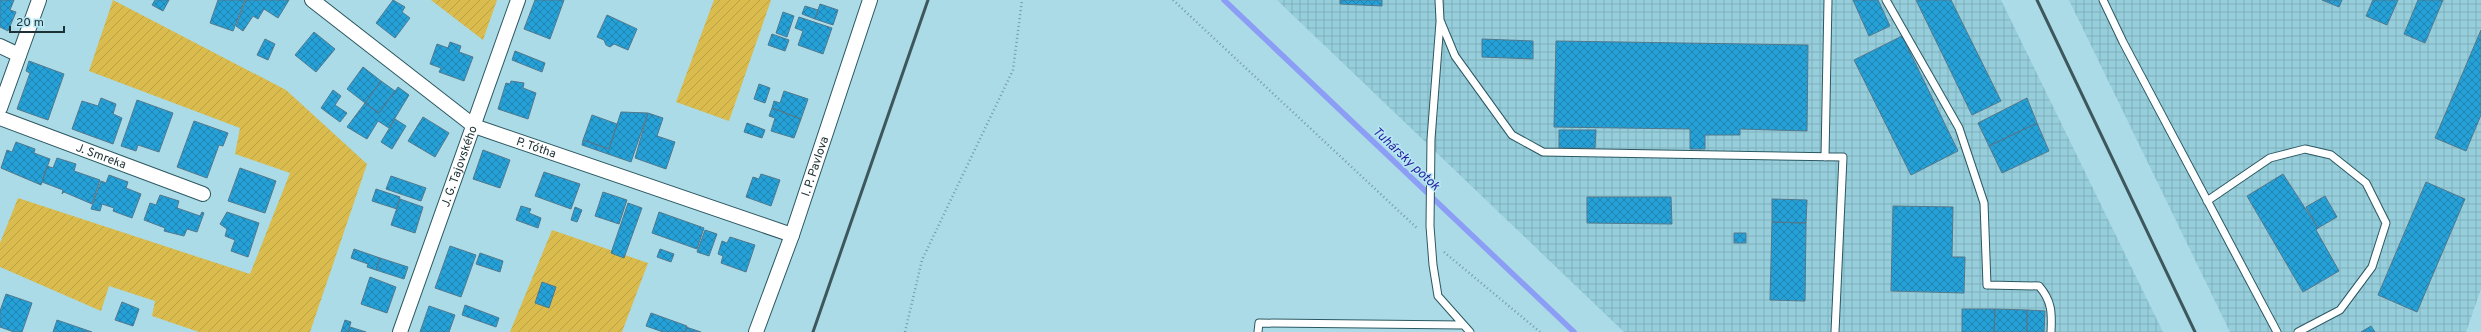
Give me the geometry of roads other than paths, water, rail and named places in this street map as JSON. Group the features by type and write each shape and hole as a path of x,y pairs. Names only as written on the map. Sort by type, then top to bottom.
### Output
{"street":[{"path":"0,108 39,0"},
{"name":"P. Tótha","path":"312,0 474,126 792,235"},
{"name":"J. G. Tajovského","path":"400,332 518,0"},
{"name":"I. P. Pavlova","path":"756,332 792,235 870,0"},
{"path":"0,46 19,55"},
{"name":"J. Smreka","path":"0,118 203,194"}],"lane":[{"path":"1439,0 1440,20 1431,139 1431,242 1438,296 1462,325 1470,332"},
{"path":"1825,156 1828,0"},
{"path":"1886,0 1959,128 1984,203 1987,285 2039,286 2049,297 2052,310 2051,332"},
{"path":"2103,0 2123,42 2277,332"},
{"path":"1440,20 1455,56 1512,135 1543,152 1843,157 1834,332"},
{"path":"2207,201 2270,158 2305,149 2331,155 2366,182 2386,222 2372,267 2340,310 2298,332"},
{"path":"1258,332 1259,323 1462,325"}],"waterway":[{"name":"Tuhársky potok","path":"1224,0 1574,332"}],"railway":[{"path":"813,332 928,0"},
{"path":"2037,0 2195,332"}]}
